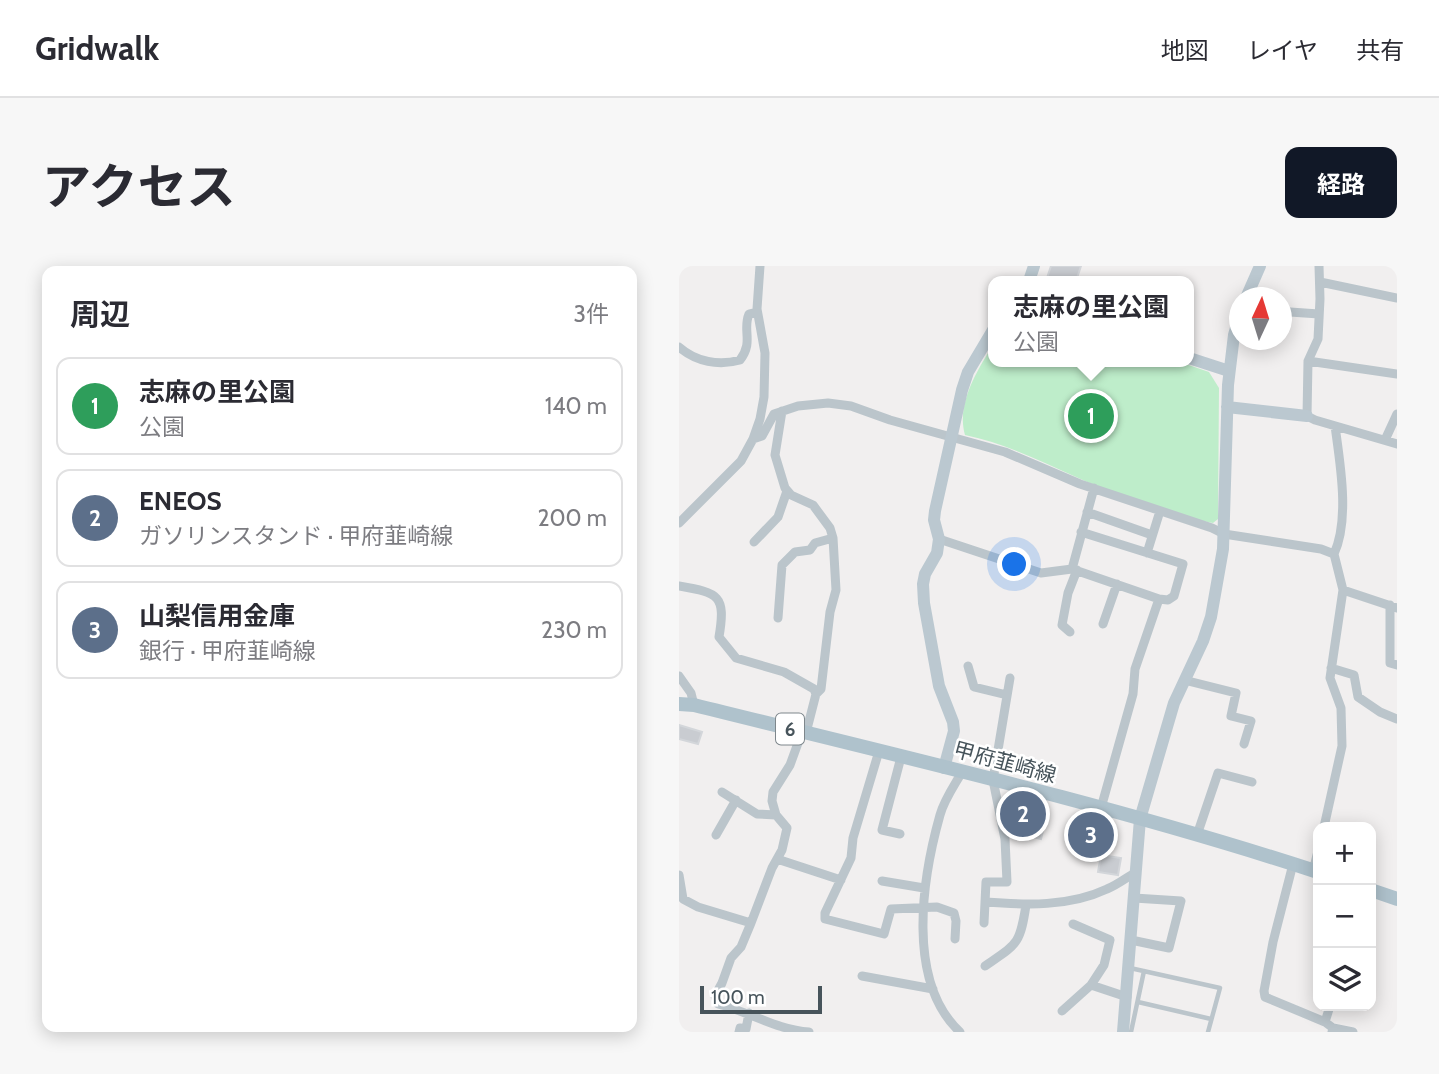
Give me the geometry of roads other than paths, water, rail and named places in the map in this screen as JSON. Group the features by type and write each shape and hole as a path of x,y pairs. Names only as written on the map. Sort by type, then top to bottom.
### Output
{"main road":[{"name":"甲府韮崎線","path":"686,704 1101,808 1313,870"},
{"path":"1376,892 1397,899"}],"street":[{"path":"679,523 741,461 753,439 764,397 765,353 757,312 760,266"},
{"path":"1250,287 1259,266"},
{"path":"1307,416 1308,361 1318,340 1319,266"},
{"path":"1320,282 1397,298"},
{"path":"679,347 697,359 731,362 740,359 745,354 749,335 747,318 749,314 757,312"},
{"path":"1292,312 1319,314"},
{"path":"944,768 954,731 953,722 939,686 923,584 925,574 937,553 939,539 934,520 950,438 968,372 988,338"},
{"path":"1123,1032 1132,999 1129,968 1140,819 1170,715 1211,617 1224,534 1227,407 1232,350"},
{"path":"1194,360 1230,371"},
{"path":"1308,361 1397,374"},
{"path":"753,439 762,436 774,414 798,406 836,402 950,438 1005,452 1094,488 1224,534 1321,549 1334,554"},
{"path":"1227,407 1307,416 1397,444"},
{"path":"782,411 775,455 787,491 813,505 830,528 836,590 830,612 821,689 816,694 790,765 773,792 772,801 776,814 787,828 782,850 741,947 731,958 715,996 718,1004 749,1013 792,1031 809,1032"},
{"path":"1385,440 1397,414"},
{"path":"1325,822 1342,746 1341,708 1330,678 1343,590 1334,554 1342,511 1335,426"},
{"path":"1070,632 1062,625 1081,532 1094,488"},
{"path":"754,542 778,517 787,491"},
{"path":"1147,553 1160,511"},
{"path":"1087,512 1152,535"},
{"path":"939,539 1041,573 1075,569 1159,599 1168,600 1174,596 1183,564 1081,532"},
{"path":"778,618 782,565 795,552 810,550 815,543 832,538"},
{"path":"1103,624 1117,584"},
{"path":"679,586 703,590 713,595 720,603 723,614 719,637 736,658 784,671 814,688 816,694"},
{"path":"1343,590 1394,607 1390,663 1397,665"},
{"path":"1101,808 1133,694 1135,669 1159,599"},
{"path":"968,666 974,687 1007,695"},
{"path":"1331,668 1354,675 1358,697 1380,712 1397,719"},
{"path":"679,676 691,693 686,704"},
{"path":"984,923 986,882 1007,882 1005,839 993,780 1010,678"},
{"path":"1184,680 1236,693 1231,716 1251,721 1244,744"},
{"path":"879,751 853,838 851,858 825,913 825,919 884,934 891,909 937,907 954,913 955,939"},
{"path":"901,757 882,830 901,834"},
{"path":"960,1032 939,1005 933,989 925,951 923,908 940,813 962,772"},
{"path":"1197,835 1218,773 1252,782"},
{"path":"722,792 757,814 776,814"},
{"path":"716,835 736,800"},
{"path":"777,859 841,880"},
{"path":"1293,864 1273,942 1265,997 1330,1027 1353,1032"},
{"path":"985,902 1025,905 1063,901 1107,889 1136,872"},
{"path":"679,875 683,899 698,907 751,923"},
{"path":"882,881 925,888"},
{"path":"1131,940 1169,948 1181,901 1134,898"},
{"path":"985,966 1015,945 1022,926 1025,905"},
{"path":"1062,1011 1091,985 1104,965 1110,940 1073,925"},
{"path":"862,976 933,989"},
{"path":"1091,985 1132,999"},
{"path":"739,1032 740,1028 746,1029 749,1013"}],"lane":[{"path":"1129,968 1220,988 1207,1032"},
{"path":"1131,1032 1132,999 1144,971"},
{"path":"1132,999 1211,1019"}],"place":[{"name":"志麻の里公園","path":"1091,416"},
{"name":"ENEOS","path":"1023,814"},
{"name":"山梨信用金庫","path":"1091,835"}]}
